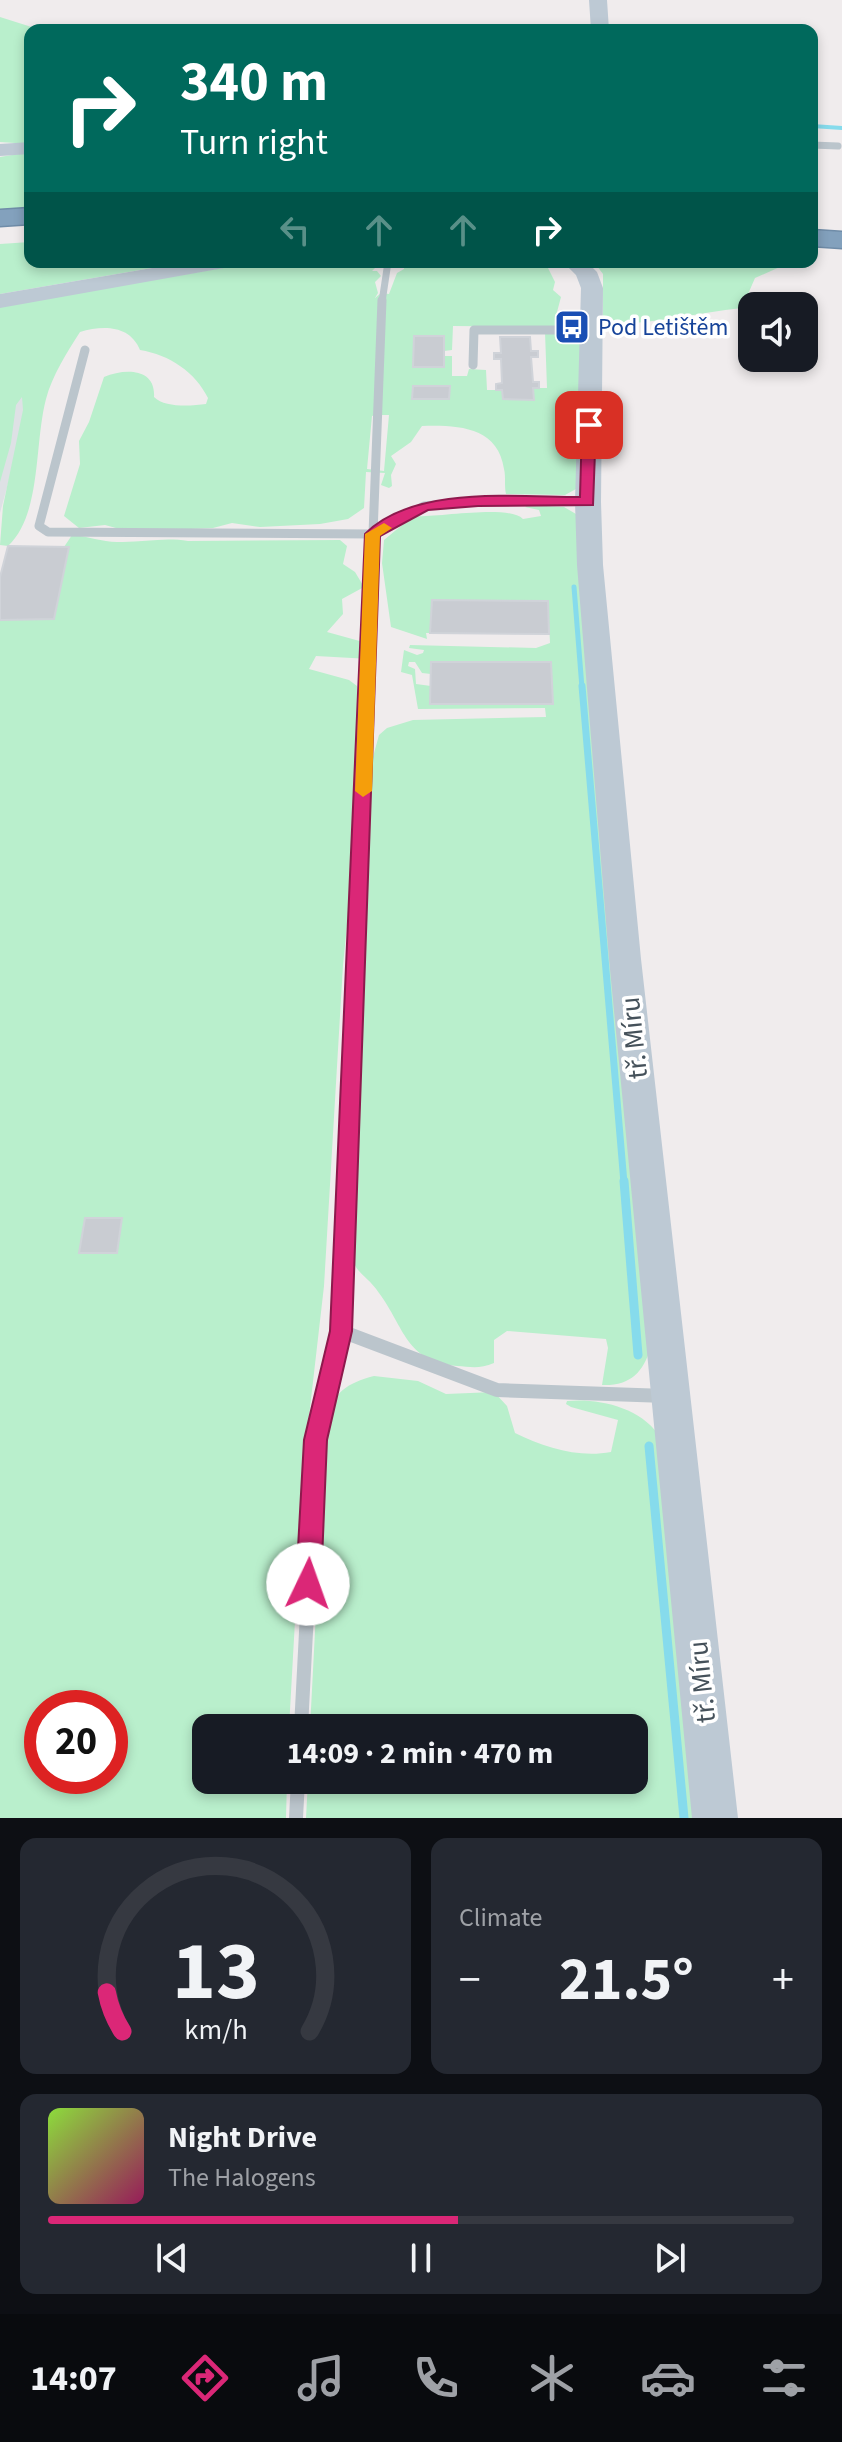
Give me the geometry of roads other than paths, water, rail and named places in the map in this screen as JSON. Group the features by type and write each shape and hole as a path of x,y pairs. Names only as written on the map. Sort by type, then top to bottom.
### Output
{"highway":[{"path":"0,218 24,216"},
{"path":"818,225 842,227"},
{"path":"0,231 24,229"},
{"path":"818,238 842,240"}],"main road":[{"path":"598,0 600,24"},
{"path":"0,150 24,148"},
{"path":"0,301 190,268"},
{"name":"tř. Míru","path":"583,268 591,282 590,565 625,959 715,1818"}],"lane":[{"path":"818,145 838,146"},
{"path":"302,1714 316,1440 341,1331 383,287 387,268"},
{"path":"473,365 474,330 592,330"},
{"path":"85,350 39,526 48,532 373,534 424,506 478,501 588,502"},
{"path":"341,1331 497,1390 671,1396"},
{"path":"296,1818 297,1794"}],"waterway":[{"path":"818,126 842,128"},
{"path":"574,587 582,688"},
{"path":"582,686 624,1183"},
{"path":"624,1181 638,1355"},
{"path":"649,1446 684,1818"}],"place":[{"name":"Pod Letištěm","path":"572,327"}]}
